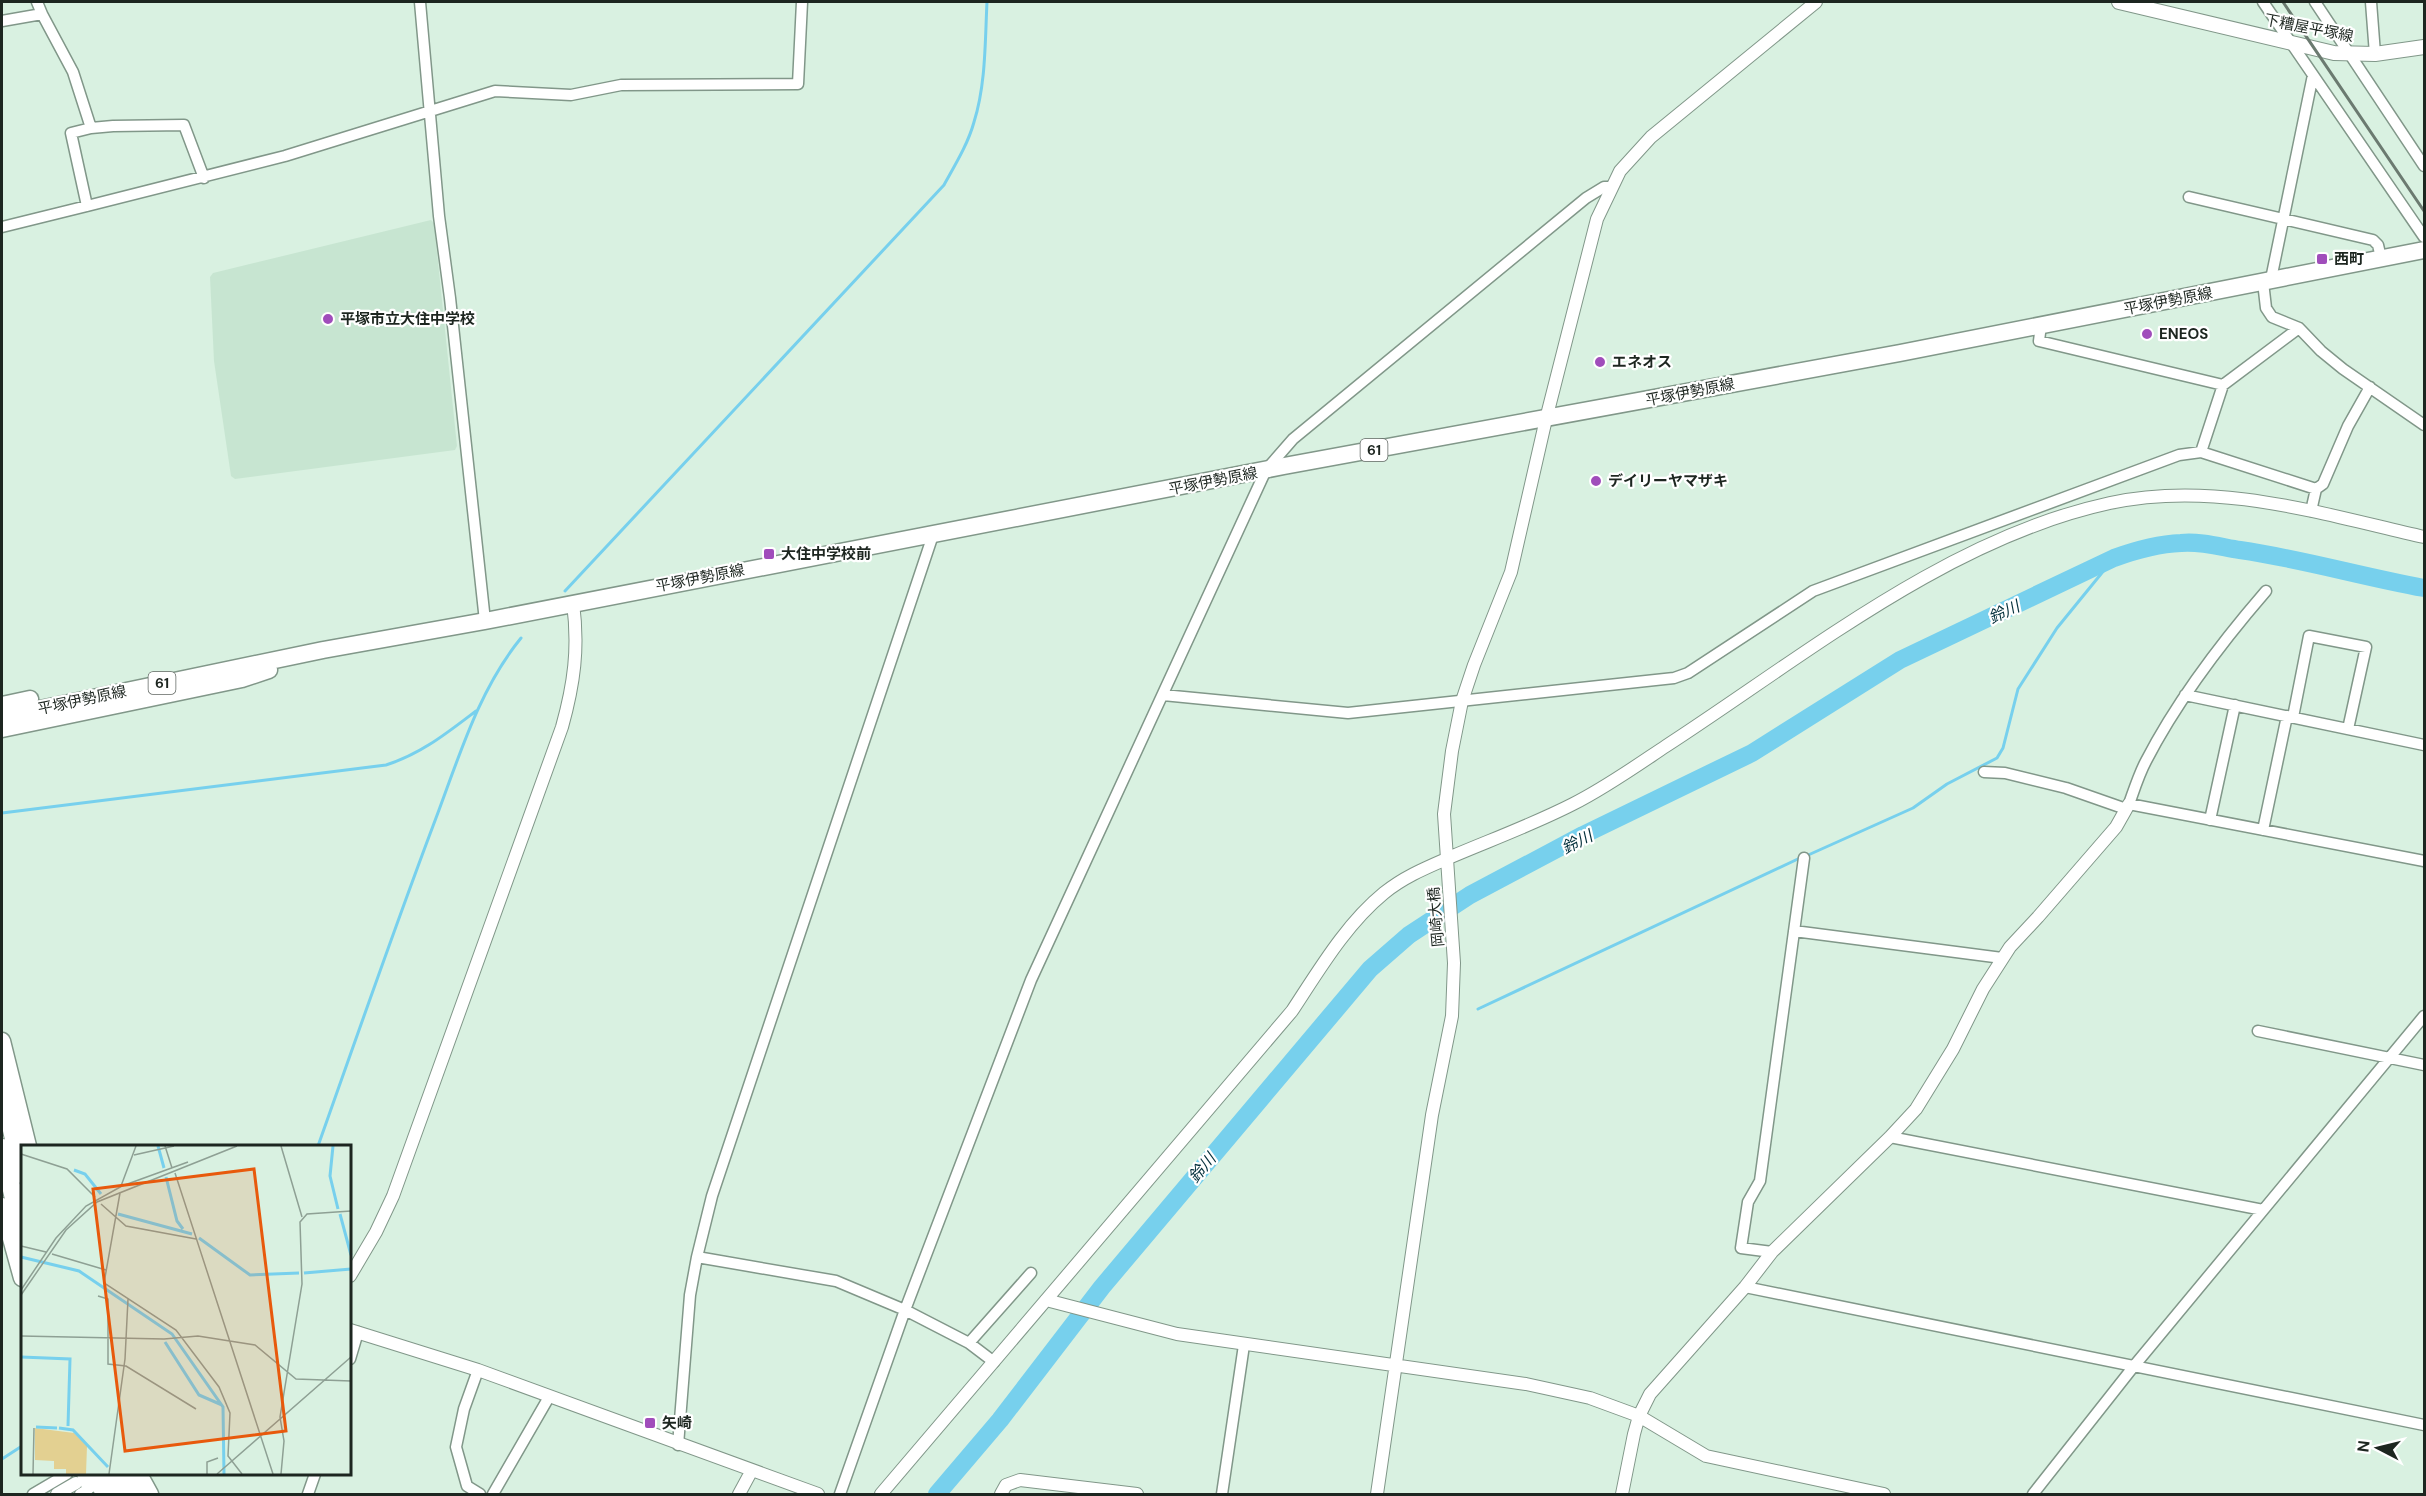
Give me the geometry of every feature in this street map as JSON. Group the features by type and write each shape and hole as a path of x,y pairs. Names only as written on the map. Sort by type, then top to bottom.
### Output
{"highway":[{"path":"2,1086 21,1170"},
{"path":"2,1148 10,1228"},
{"path":"125,1475 135,1494"},
{"path":"89,1482 120,1494"}],"main road":[{"name":"下糟屋平塚線","path":"2119,2 2294,44 2349,54 2375,54 2424,47"},
{"name":"平塚伊勢原線","path":"2,717 323,650 2041,325 2424,250"},
{"path":"2,705 237,657 323,650"},
{"path":"2,729 242,679 323,650"},
{"path":"2,1041 28,1145"},
{"path":"2,1206 21,1274"},
{"path":"140,1475 150,1494"}],"street":[{"path":"37,2 73,72 91,128"},
{"path":"420,2 429,113 485,621"},
{"path":"2,227 204,178 429,113 495,91 572,95 621,84 798,84 802,2"},
{"name":"岡崎大橋","path":"1377,1494 1432,1115 1452,1016 1454,958 1444,814 1452,751 1462,701 1511,572 1589,246 1597,219 1611,188 1632,157 1651,137 1816,2"},
{"path":"2263,2 2294,44 2424,237"},
{"path":"2315,2 2424,166"},
{"path":"2371,2 2375,54"},
{"path":"2,21 42,14"},
{"path":"2313,75 2283,219 2267,280 2266,308 2272,317 2299,328 2320,351 2424,425"},
{"path":"87,206 71,133 91,128 184,125 204,178"},
{"path":"840,1494 905,1310 1031,980 1266,470 1293,439 1586,198 1604,187 1611,188"},
{"path":"2189,197 2373,240 2378,245 2381,258"},
{"path":"2041,325 2039,341 2223,385"},
{"path":"2201,452 2223,385 2299,328"},
{"path":"2311,511 2316,489 2323,484 2348,426 2370,387"},
{"path":"1163,695 1348,713 1674,678 1688,673 1813,591 2179,455 2201,452 2316,489"},
{"path":"881,1494 994,1362 1050,1301 1292,1011 1348,932 1382,895 1408,876 1572,805 1718,712 1858,618 1950,564 2019,533 2082,510 2154,497 2238,498 2311,511 2424,537"},
{"path":"678,1444 690,1295 712,1196 933,535"},
{"path":"1622,1494 1639,1416 1650,1394 1772,1252 1916,1109 1953,1049 2002,958 2116,827 2127,807 2145,762 2185,695 2228,634 2266,591"},
{"path":"351,1274 376,1232 393,1196 562,727 575,670 577,634 573,603"},
{"path":"2263,830 2309,636 2366,647 2348,729"},
{"path":"2185,695 2424,745"},
{"path":"2210,820 2235,705"},
{"path":"1984,772 2005,773 2066,788 2127,807 2424,857"},
{"path":"1772,1252 1742,1248 1748,1202 1760,1181 1804,858"},
{"path":"1794,931 2002,958"},
{"path":"2033,1494 2134,1366 2424,1016"},
{"path":"2258,1032 2424,1065"},
{"path":"1890,1137 2263,1210"},
{"path":"697,1257 837,1281 905,1310 969,1343 994,1362"},
{"path":"969,1343 1031,1273"},
{"path":"1744,1287 2424,1425"},
{"path":"1050,1301 1177,1334 1526,1384 1590,1398 1639,1416 1706,1456 1884,1494"},
{"path":"351,1352 354,1331 478,1370 818,1494"},
{"path":"1222,1494 1244,1345"},
{"path":"478,1370 464,1409 456,1447 467,1485 480,1494"},
{"path":"494,1494 549,1397"},
{"path":"739,1494 752,1470"},
{"path":"308,1494 314,1475"},
{"path":"1000,1494 1006,1485 1020,1480 1137,1494"},
{"path":"33,1494 89,1482"},
{"path":"57,1494 89,1482"}],"shaded area":[{"name":"平塚市立大住中学校","path":"431,220 434,223 457,446 455,450 235,479 231,476 214,361 210,277 213,273"}],"waterway":[{"path":"565,591 944,185 961,154 978,108 984,62 987,2"},
{"name":"鈴川","path":"937,1494 1000,1420 1102,1287 1370,969 1409,935 1470,895 1583,835 1752,753 1900,660 2131,552 2164,545 2203,544 2286,558 2424,588"},
{"path":"1806,856 1913,808 1947,784 1997,758 2003,748 2018,689 2057,628 2114,558"},
{"path":"318,1145 460,752 492,681 521,638"},
{"path":"2,813 386,765 422,749 476,711"},
{"path":"1478,1009 1800,858"},
{"path":"2,1459 21,1447"}],"tunnel":[{"path":"2,1235 21,1241"}],"railway":[{"path":"2283,2 2424,211"}],"place":[{"name":"西町","path":"2322,259"},
{"name":"平塚市立大住中学校","path":"328,319"},
{"name":"ENEOS","path":"2147,334"},
{"name":"エネオス","path":"1600,362"},
{"name":"デイリーヤマザキ","path":"1596,481"},
{"name":"大住中学校前","path":"769,554"},
{"name":"矢崎","path":"650,1423"}]}
